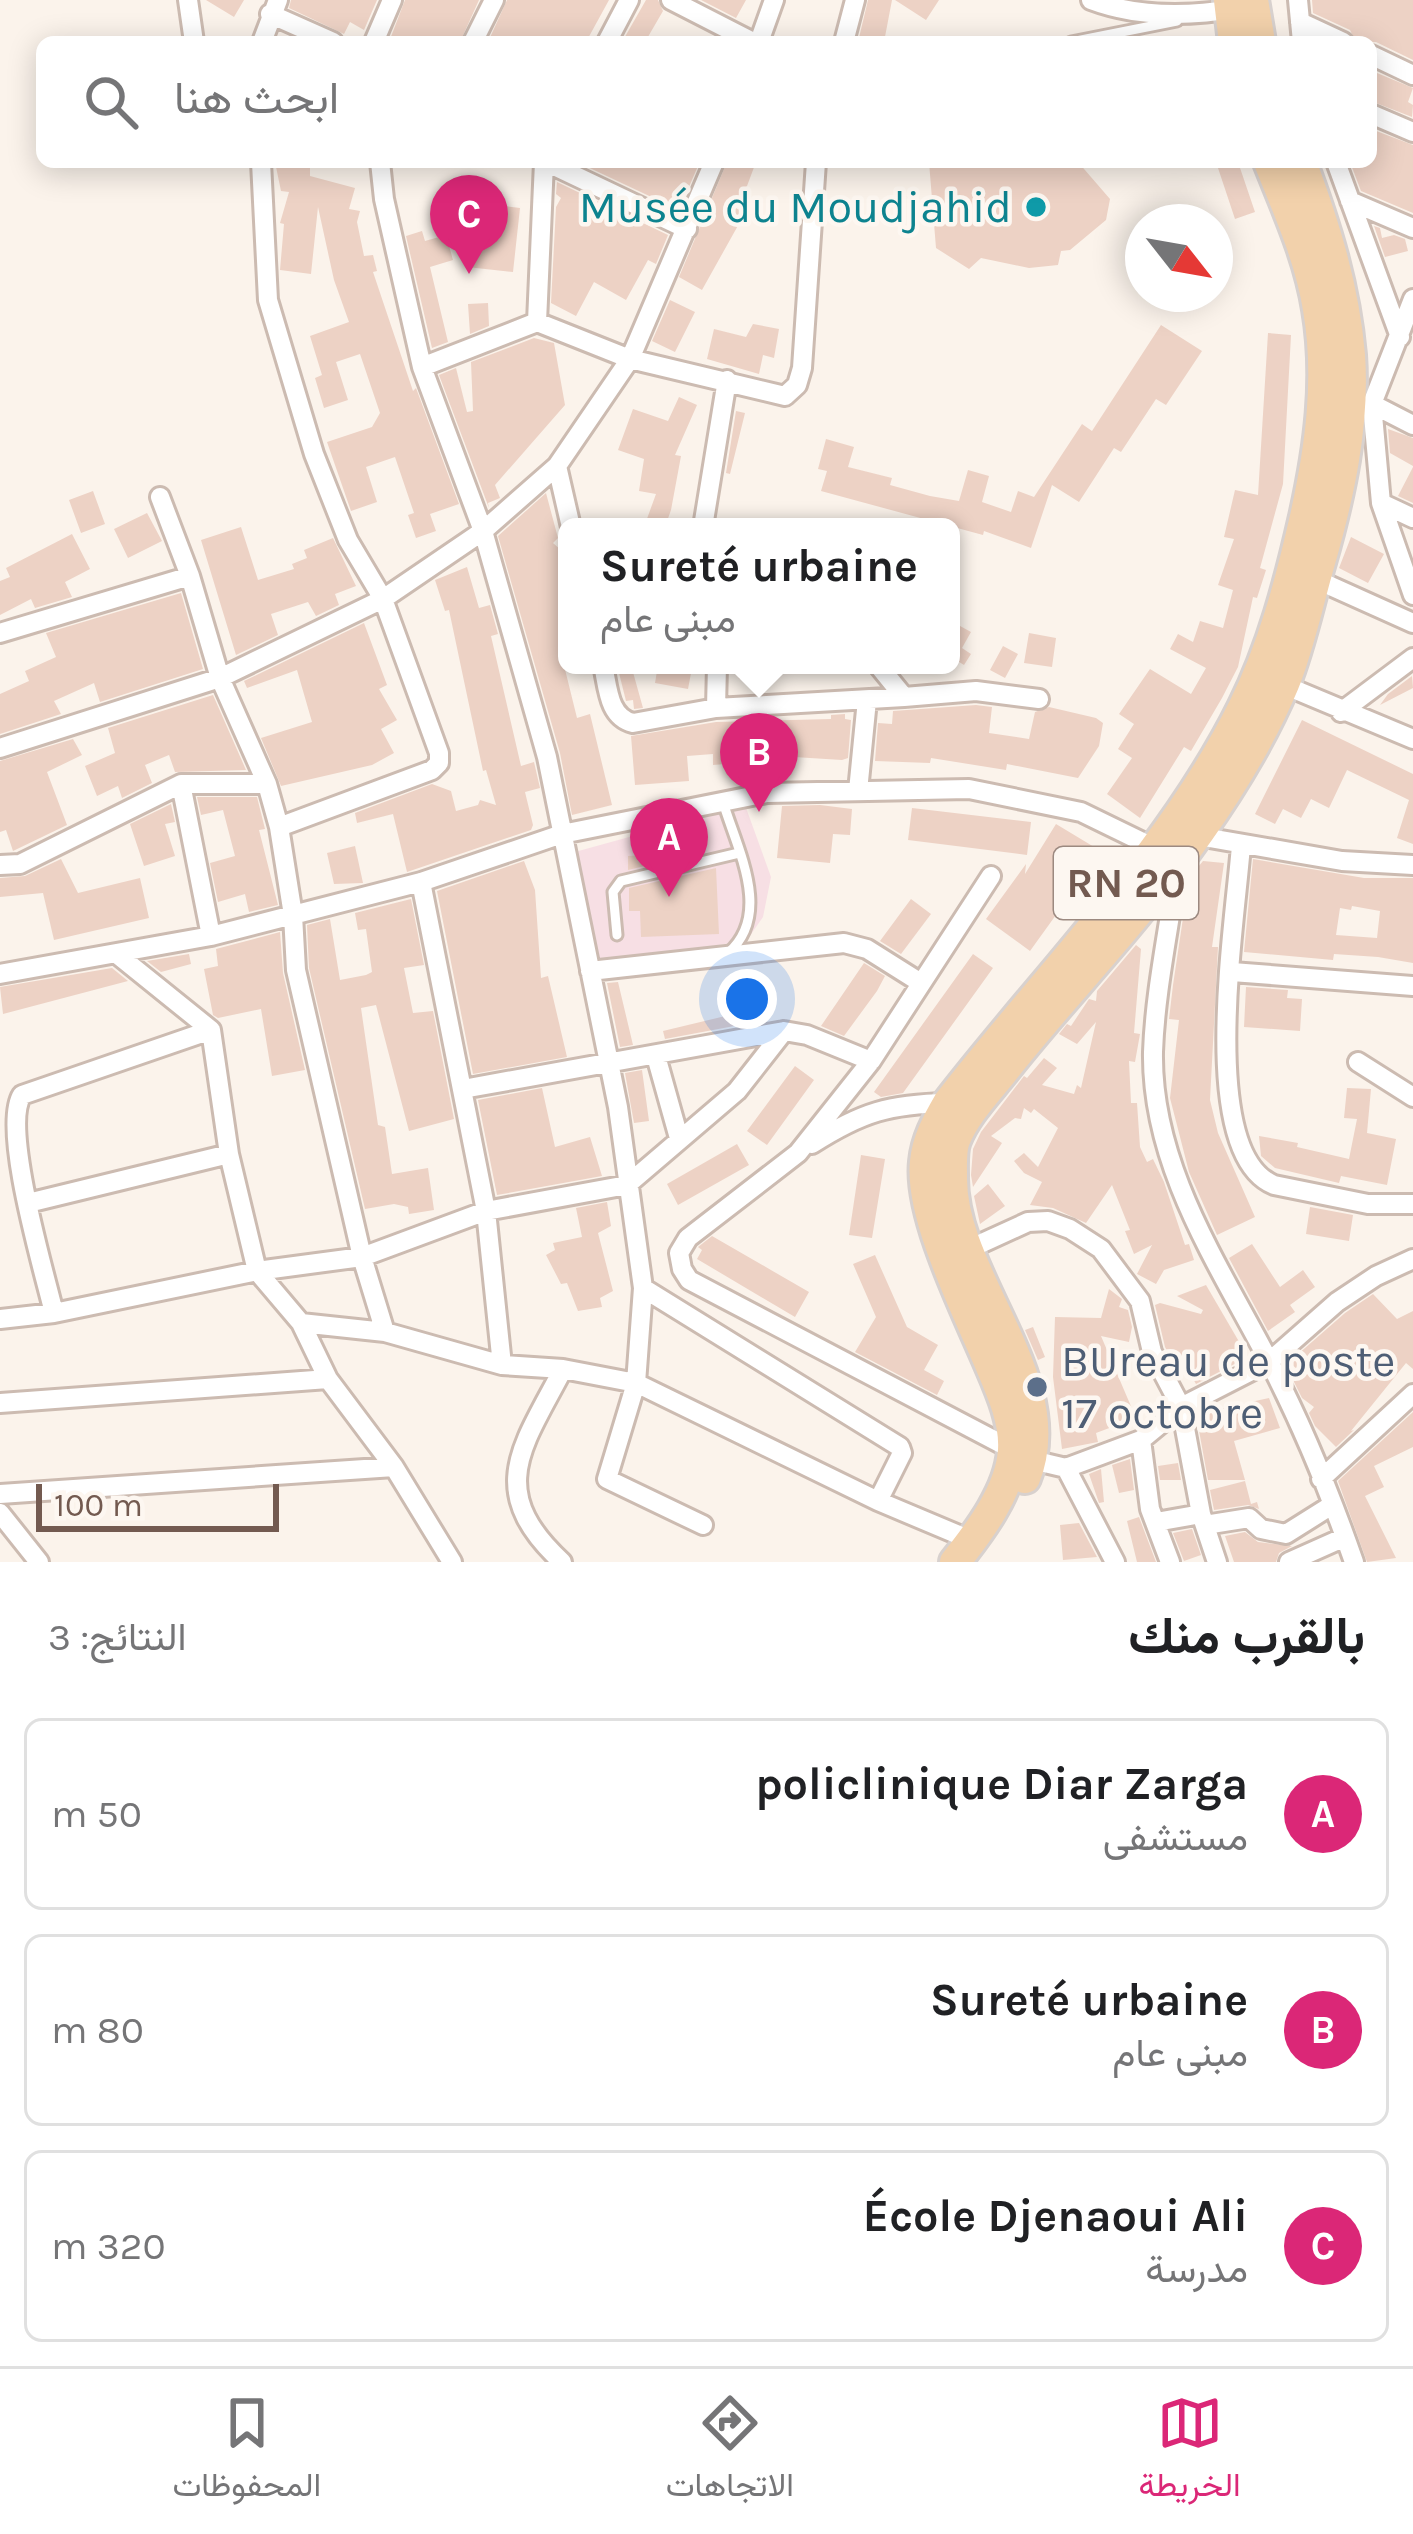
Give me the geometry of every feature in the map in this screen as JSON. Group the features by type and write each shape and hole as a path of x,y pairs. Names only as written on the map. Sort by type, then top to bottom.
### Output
{"main road":[{"path":"1235,36 1241,4"},
{"path":"1241,4 1257,36"},
{"name":"RN 20","path":"1023,1456 928,1207 925,1163 934,1128 949,1103 1166,854 1198,836 1271,679 1323,416 1324,349 1299,239 1271,168"},
{"name":"RN 20","path":"969,1555 1013,1507 1023,1456 1035,1430 1027,1388 969,1249 952,1195 953,1143 972,1110 1166,854 1221,747 1305,623 1336,507 1349,409 1350,359 1337,267 1303,168"}],"street":[{"path":"188,0 193,36"},
{"path":"377,36 392,0"},
{"path":"476,36 494,0"},
{"path":"610,36 629,0"},
{"path":"671,0 744,36"},
{"path":"759,36 774,0"},
{"path":"846,36 855,0"},
{"path":"1090,0 1117,9 1194,17 1241,4"},
{"path":"1298,0 1301,32"},
{"path":"264,36 274,7 323,36"},
{"path":"1377,58 1413,75"},
{"path":"1377,116 1413,131"},
{"path":"260,168 268,300 314,454 348,540 382,599 440,753 439,764 279,827"},
{"path":"381,168 422,367 483,531 547,757 609,1065 643,1288 636,1383 607,1479 703,1525"},
{"path":"538,322 545,168"},
{"path":"558,168 687,229"},
{"path":"0,748 220,678 382,599 483,531 557,466 630,359 712,168"},
{"path":"422,367 538,322 630,359 785,396 797,386 802,368 816,168"},
{"path":"1338,168 1406,328"},
{"path":"1350,201 1413,228"},
{"path":"1413,299 1406,328 1372,404 1381,503 1413,595"},
{"path":"704,518 727,380"},
{"path":"1372,404 1413,425"},
{"path":"557,466 569,518"},
{"path":"160,496 220,678 267,784 279,827 296,970 362,1256 386,1332"},
{"path":"1381,503 1413,518"},
{"path":"0,633 190,576"},
{"path":"1315,579 1413,623"},
{"path":"1341,712 1413,658"},
{"path":"605,674 613,710 622,721 633,723 716,708 976,691 1039,699"},
{"path":"716,708 717,674"},
{"path":"885,674 904,697"},
{"path":"1271,679 1413,739"},
{"path":"858,791 867,700"},
{"path":"0,865 20,864 181,784 267,784"},
{"path":"181,784 211,936"},
{"path":"0,974 211,936 421,882 562,834 767,793 969,789 1082,812 1166,854 1153,1052 1157,1100 1189,1209 1300,1421 1354,1562"},
{"path":"1198,836 1342,861 1413,866"},
{"path":"1241,845 1228,1110 1239,1151 1261,1180 1295,1192 1367,1204 1413,1204"},
{"path":"798,1153 871,1061 991,876"},
{"path":"421,882 487,1211 502,1365"},
{"path":"590,971 844,943 867,949 921,983"},
{"path":"118,955 211,1030 229,1154 257,1271 301,1323 328,1378 394,1467 452,1562"},
{"path":"1232,972 1413,986"},
{"path":"54,1313 13,1117 22,1095 211,1030"},
{"path":"463,1089 784,1031 807,1035 871,1061"},
{"path":"0,1319 362,1256 487,1211 627,1185 736,1091 784,1031"},
{"path":"656,1056 679,1138"},
{"path":"1358,1062 1413,1097"},
{"path":"949,1103 906,1103 866,1112 798,1153 688,1238 679,1253 689,1280 1023,1456 1066,1468 1141,1440 1181,1407 1270,1362 1337,1302 1413,1259"},
{"path":"28,1203 229,1154"},
{"path":"969,1249 1028,1222 1048,1221 1101,1250 1140,1301 1152,1352 1181,1407 1203,1520 1217,1562"},
{"path":"643,1288 900,1447 902,1453 878,1501"},
{"path":"301,1323 386,1332 502,1365 636,1383 878,1501 969,1555"},
{"path":"562,1370 514,1469 520,1502 545,1546 562,1562"},
{"path":"0,1403 328,1378"},
{"path":"1322,1479 1411,1403"},
{"path":"1141,1440 1150,1509 1170,1562"},
{"path":"0,1495 394,1467"},
{"path":"1066,1468 1115,1562"},
{"path":"1156,1522 1250,1518 1273,1534 1286,1534 1332,1505"},
{"path":"0,1513 39,1562"},
{"path":"1289,1562 1345,1537"}],"lane":[{"path":"1101,36 1194,17"},
{"path":"723,802 752,900 740,942 726,955"},
{"path":"617,935 613,892 621,881 739,854"}],"shaded area":[{"path":"745,805 771,877 763,917 747,940 585,969 564,855"}],"building":[{"path":"206,0 244,0 234,17"},
{"path":"291,0 377,0 364,30 350,22 344,34 289,8"},
{"path":"405,0 479,0 463,36 391,36"},
{"path":"507,0 609,0 589,36 491,36"},
{"path":"646,0 658,0 663,11 648,36 625,36"},
{"path":"701,0 746,0 736,18"},
{"path":"868,0 892,0 885,36 859,36"},
{"path":"895,0 939,0 926,20"},
{"path":"1312,0 1413,0 1413,60 1377,42 1377,36 1353,36 1350,30 1313,13"},
{"path":"1377,73 1413,88 1408,102 1413,105 1412,117 1377,103"},
{"path":"1377,131 1413,145 1413,213 1361,191 1352,168 1377,168"},
{"path":"276,168 310,168 310,176 355,188 349,209 360,211 357,222 364,256 373,255 377,271 373,272 413,391 416,388 459,504 430,514 436,531 416,538 408,515 414,513 395,457 366,467 377,502 351,511 327,442 372,427 380,413 360,354 336,362 348,400 324,408 315,378 322,375 310,336 349,322 318,207 311,274 280,270 284,224 280,223 289,192 281,191"},
{"path":"590,168 697,168 679,210"},
{"path":"724,168 754,168 732,206 745,213 702,290 679,277"},
{"path":"929,168 1083,168 1110,199 1106,220 1070,250 1061,251 1058,265 1029,268 981,258 969,269 936,248"},
{"path":"1218,168 1240,168 1255,212 1235,219"},
{"path":"557,182 668,235 656,264 648,260 626,300 594,282 576,316 551,303 556,207 561,198 556,194"},
{"path":"488,204 520,208 513,272 467,267 469,255 463,257 468,218 486,220"},
{"path":"1374,226 1380,228 1382,238 1405,239 1408,251 1385,257"},
{"path":"422,231 425,241 446,235 453,260 430,267 448,342 432,348 406,236"},
{"path":"670,300 695,312 675,352 652,341"},
{"path":"488,303 489,326 470,334 468,304"},
{"path":"753,324 779,329 774,358 763,355 759,374 707,359 714,329 746,337"},
{"path":"1161,325 1202,351 1166,405 1156,399 1121,452 1114,448 1079,502 1052,485 1031,548 984,531 983,535 960,529 960,518 920,518 821,491 827,471 818,469 826,439 854,447 848,467 892,478 890,485 930,496 959,501 968,470 989,476 982,502 1011,512 1018,491 1034,497 1082,424 1092,431"},
{"path":"1268,333 1291,335 1283,484 1260,568 1266,570 1257,598 1253,597 1238,667 1191,751 1184,747 1140,818 1107,794 1132,758 1118,749 1134,724 1119,714 1150,669 1191,694 1206,668 1170,649 1178,634 1193,642 1200,621 1223,628 1233,590 1218,585 1234,539 1224,537 1235,490 1258,495"},
{"path":"534,338 554,343 565,405 495,485 500,498 488,503 489,508 439,375 456,368 467,412 473,411 471,362"},
{"path":"679,397 697,405 675,455 681,456 668,518 647,518 656,494 639,491 644,459 618,450 633,409 668,421"},
{"path":"736,411 745,413 730,474 726,473"},
{"path":"1388,429 1413,438 1413,466 1390,453"},
{"path":"1413,467 1413,503 1398,496"},
{"path":"93,491 105,524 81,533 69,500"},
{"path":"546,493 558,538 553,543 558,547 558,674 566,674 577,718 590,714 612,805 572,815 560,753 498,536"},
{"path":"147,513 162,541 128,558 114,529"},
{"path":"241,527 258,580 294,569 292,564 307,558 304,550 333,538 356,586 335,594 339,605 316,616 308,602 271,614 278,635 236,655 201,540"},
{"path":"72,534 90,569 65,582 72,597 35,608 31,599 0,615 0,581 10,577 6,568"},
{"path":"1351,537 1384,554 1368,583 1339,568"},
{"path":"467,567 479,608 490,605 498,634 491,636 521,766 534,762 540,788 525,792 533,825 531,830 407,872 393,814 357,823 355,813 432,784 451,791 456,811 478,805 480,800 496,805 483,771 449,610 445,611 435,580"},
{"path":"181,593 203,669 100,702 94,683 54,701 61,714 0,734 0,694 29,681 25,671 56,657 46,633"},
{"path":"364,623 387,685 379,689 397,720 381,729 394,753 372,765 281,786 261,738 312,722 297,670 247,688 244,681"},
{"path":"960,626 971,632 962,648 971,654 964,665 960,662"},
{"path":"1029,633 1056,638 1052,667 1024,663"},
{"path":"1003,646 1018,654 1005,678 990,670"},
{"path":"619,674 634,674 643,708 634,709 633,700 626,701"},
{"path":"656,674 691,674 688,689 655,683"},
{"path":"1412,676 1413,688 1380,705 1388,694"},
{"path":"213,695 246,770 175,772 169,755 145,765 152,783 122,798 118,786 97,796 85,766 115,753 108,728"},
{"path":"992,707 989,733 1029,739 1035,712 1049,707 1096,718 1103,723 1099,746 1078,778 1007,764 1006,770 931,758 930,763 875,761 878,723 892,724 893,711"},
{"path":"845,714 851,720 848,758 761,755 761,761 713,765 713,754 687,756 689,781 635,785 631,736 716,722 831,719 831,715"},
{"path":"1302,720 1413,774 1413,844 1397,838 1409,800 1347,770 1329,808 1311,799 1301,818 1283,809 1275,824 1255,814"},
{"path":"73,739 82,755 47,772 67,825 13,851 6,830 0,832 0,761"},
{"path":"197,797 257,797 265,829 259,830 278,905 249,912 245,894 218,902 210,863 235,856 223,810 201,815"},
{"path":"171,804 175,822 165,824 175,856 144,866 130,824"},
{"path":"782,806 852,809 850,835 833,834 830,863 777,858"},
{"path":"912,808 1031,822 1027,855 908,840"},
{"path":"1056,824 1114,859 1093,892 1079,883 1030,951 986,919 1026,864 1025,874"},
{"path":"355,846 363,883 334,884 327,853"},
{"path":"699,853 628,870 628,856"},
{"path":"61,859 78,893 140,878 149,918 54,940 43,893 0,897 0,878 25,876"},
{"path":"1253,859 1364,878 1413,878 1413,963 1334,954 1333,960 1244,952","holes":["1340,908 1380,911 1377,938 1336,935"]},
{"path":"524,861 535,890 541,978 548,976 567,1057 473,1074 437,891"},
{"path":"1203,861 1224,863 1212,947 1218,947 1210,1100 1218,1133 1255,1217 1217,1235 1189,1172 1170,1098 1179,1020 1169,1019 1173,985 1189,878"},
{"path":"716,868 719,934 641,937 640,911 629,911 629,888"},
{"path":"411,899 424,965 404,968 413,1013 433,1011 454,1119 409,1131 376,1005 361,1008 378,1125 385,1127 392,1174 428,1168 434,1210 409,1214 408,1207 394,1204 365,1209 309,968 307,925 330,919 340,980 366,975 372,972 366,929 358,930 355,913"},
{"path":"911,899 931,914 901,954 880,941"},
{"path":"280,932 283,973 305,1070 272,1076 261,1009 213,1015 204,969 218,966 216,949"},
{"path":"1136,945 1141,949 1134,1033 1140,1034 1135,1062 1129,1061 1131,1103 1137,1103 1140,1147 1147,1162 1153,1159 1164,1182 1194,1260 1164,1270 1156,1284 1137,1274 1152,1245 1134,1254 1112,1185 1086,1223 1053,1208 1030,1205 1042,1182 1024,1173 1014,1161 1024,1153 1038,1167 1058,1128 1034,1109 1031,1113 1024,1108 1021,1119 1015,1118 991,1136 1002,1143 973,1187 971,1175 973,1149 981,1132 1044,1058 1057,1068 1042,1085 1074,1094 1077,1085 1081,1088 1096,1022 1077,1044 1059,1034 1067,1024 1071,1026 1089,999 1096,1001 1097,991"},
{"path":"189,954 191,964 161,972 147,961"},
{"path":"973,954 993,968 903,1093 881,1097 874,1092"},
{"path":"864,963 885,976 877,991 844,1036 821,1026"},
{"path":"112,968 128,981 3,1014 0,987"},
{"path":"618,982 633,1045 620,1047 607,983"},
{"path":"1246,987 1288,990 1287,998 1302,999 1300,1031 1244,1027"},
{"path":"742,1012 745,1024 665,1039 663,1031"},
{"path":"795,1066 814,1080 767,1145 747,1131"},
{"path":"642,1070 649,1121 634,1123 625,1073"},
{"path":"542,1088 555,1147 590,1137 602,1176 497,1195 478,1100"},
{"path":"1347,1088 1371,1089 1367,1133 1396,1139 1387,1185 1341,1176 1339,1183 1275,1168 1261,1156 1259,1136 1349,1159 1357,1119 1344,1118"},
{"path":"737,1144 749,1165 678,1205 667,1184"},
{"path":"861,1155 885,1159 872,1238 849,1235"},
{"path":"988,1184 1005,1206 980,1224 974,1196"},
{"path":"607,1202 611,1226 598,1233 613,1291 600,1298 602,1307 578,1311 567,1283 561,1284 546,1255 555,1250 553,1243 582,1237 576,1208"},
{"path":"1310,1207 1353,1215 1349,1241 1306,1234"},
{"path":"712,1236 809,1292 795,1317 697,1259 702,1250 698,1247"},
{"path":"1252,1244 1280,1287 1303,1270 1315,1287 1290,1305 1295,1312 1268,1331 1229,1258"},
{"path":"875,1255 907,1327 938,1345 924,1370 944,1381 937,1395 855,1352 876,1317 853,1264"},
{"path":"1206,1285 1248,1357 1196,1384 1188,1370 1179,1373 1165,1347 1155,1305 1201,1314 1203,1310 1177,1296"},
{"path":"1109,1289 1122,1299 1119,1307 1128,1310 1132,1327 1129,1342 1101,1336 1136,1418 1096,1433 1098,1442 1062,1449 1053,1377 1055,1317 1101,1318"},
{"path":"1373,1294 1397,1319 1413,1311 1413,1369 1406,1363 1336,1447 1315,1426 1309,1413 1314,1407 1302,1398 1291,1376 1297,1369 1289,1362"},
{"path":"1033,1327 1045,1357 1038,1360 1025,1330"},
{"path":"1269,1398 1280,1428 1234,1441 1245,1480 1208,1480 1196,1414"},
{"path":"1413,1412 1413,1447 1374,1466 1384,1487 1365,1496 1396,1558 1367,1562 1338,1481"},
{"path":"1130,1459 1134,1490 1119,1493 1112,1465"},
{"path":"1178,1463 1181,1480 1160,1480 1158,1466"},
{"path":"1101,1469 1104,1502 1099,1503 1089,1474"},
{"path":"1245,1481 1251,1504 1257,1502 1259,1509 1248,1505 1214,1510 1210,1490"},
{"path":"1139,1517 1156,1562 1137,1562 1127,1521"},
{"path":"1079,1523 1097,1557 1063,1560 1060,1525"},
{"path":"1192,1529 1201,1555 1184,1561 1173,1533"},
{"path":"1245,1532 1258,1542 1292,1546 1279,1553 1276,1562 1234,1562 1225,1536"}],"place":[{"name":"Musée du Moudjahid","path":"1036,207"},
{"name":"École Djenaoui Ali","path":"469,274"},
{"name":"Sureté urbaine","path":"759,812"},
{"name":"policlinique Diar Zarga","path":"669,897"},
{"name":"BUreau de poste 17 octobre","path":"1037,1387"}]}
